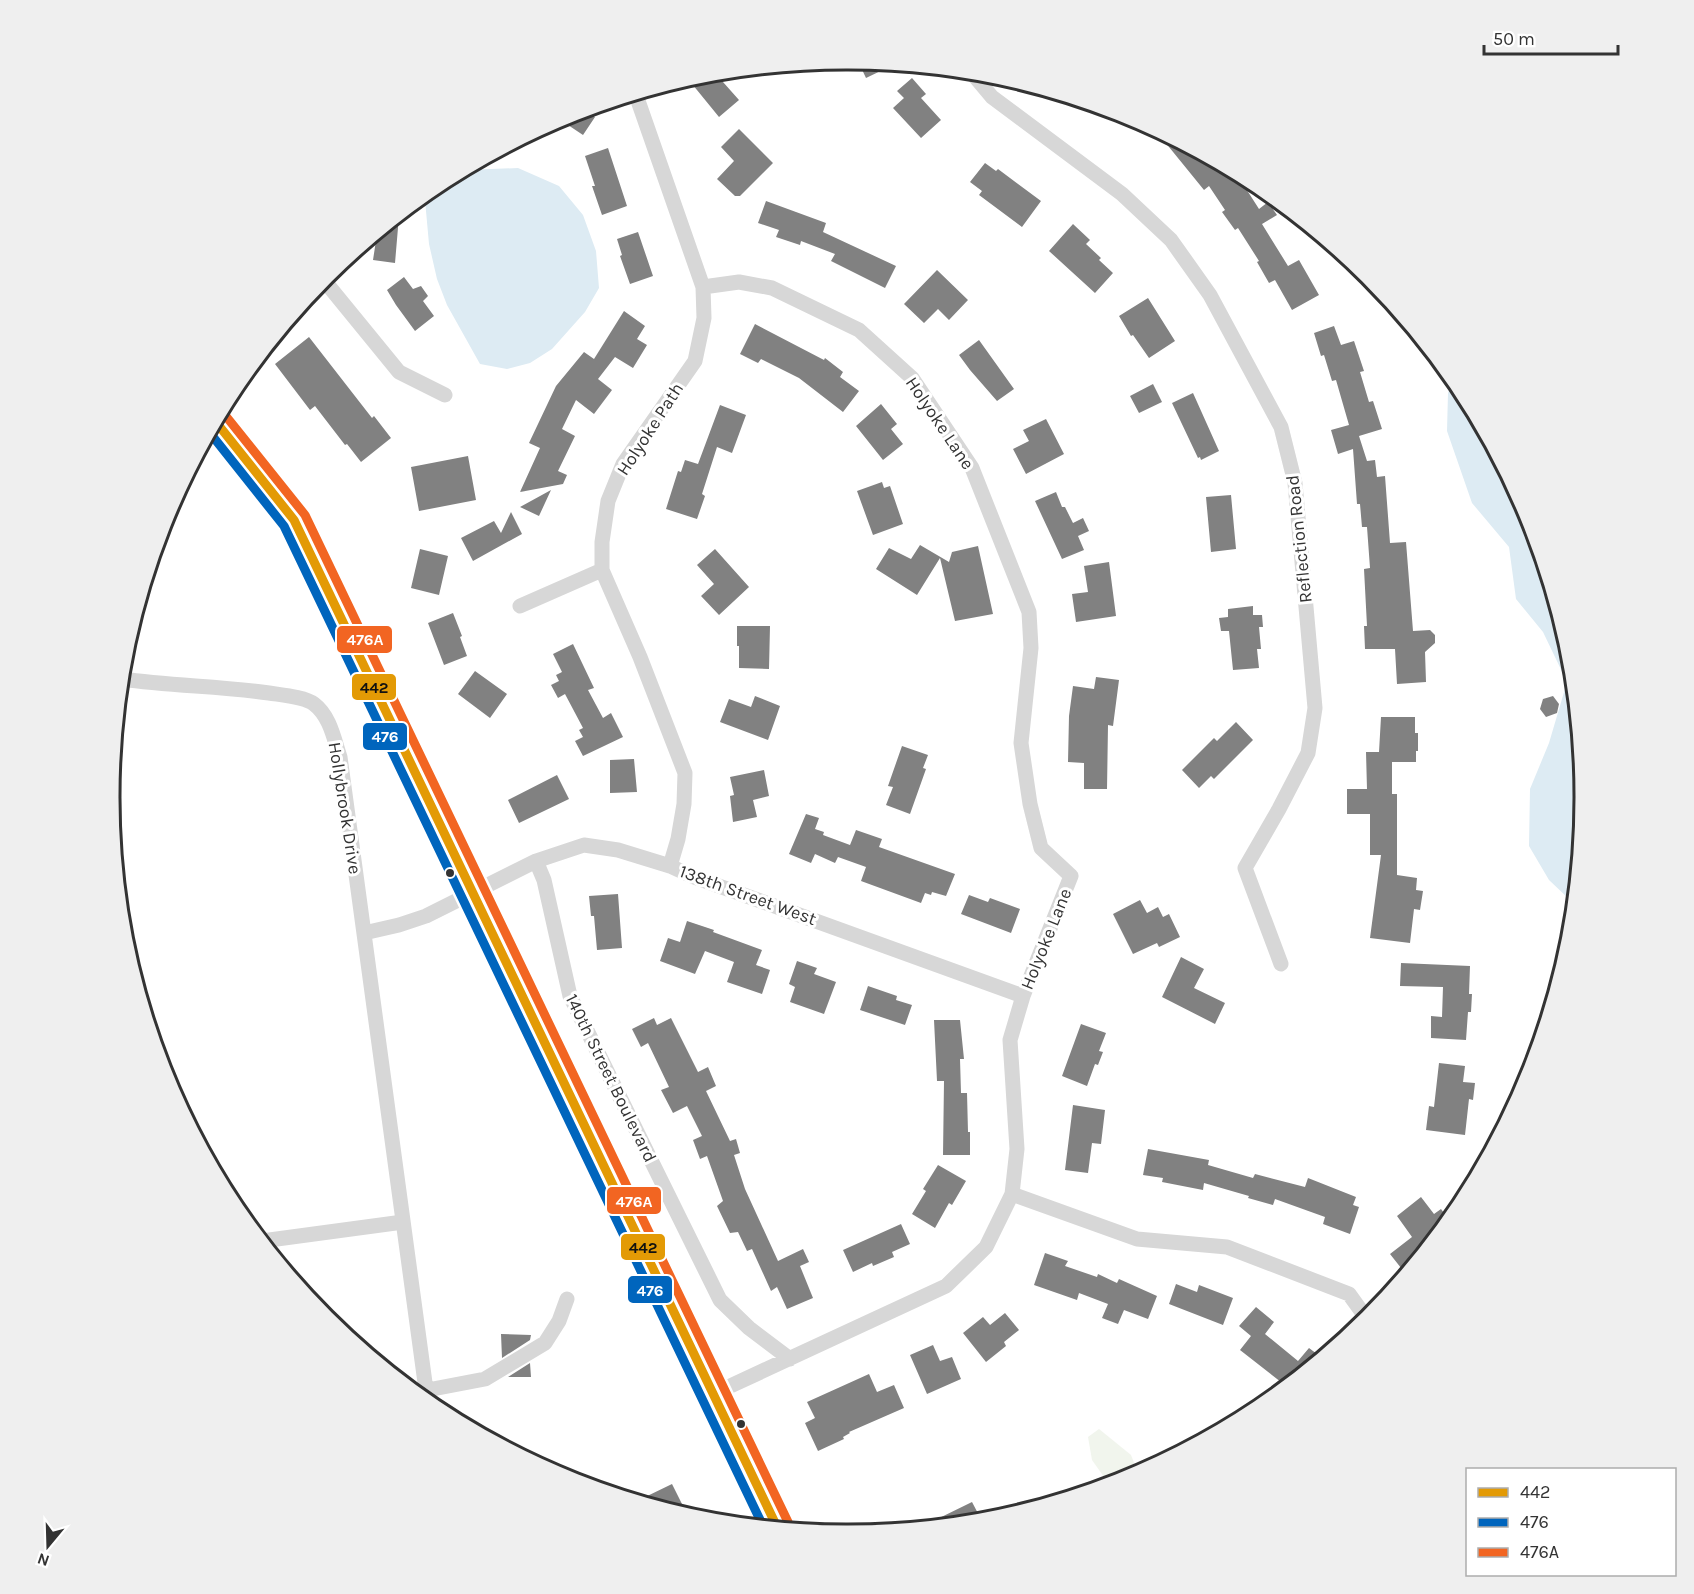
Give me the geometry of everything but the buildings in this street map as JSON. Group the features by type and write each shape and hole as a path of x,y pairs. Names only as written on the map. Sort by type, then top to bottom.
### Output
{"street":[{"name":"Reflection Road","path":"980,83 992,97 1122,194 1171,240 1210,295 1281,427 1295,483 1315,708 1308,753 1280,810 1245,868 1281,964"},
{"name":"Holyoke Path","path":"639,101 703,286 704,318 695,361 623,464 608,501 602,542 602,570 640,657 685,773 684,804 678,839 670,866"},
{"name":"Holyoke Lane","path":"703,286 739,282 772,288 859,330 912,378 972,468 1029,612 1031,648 1021,743 1030,804 1041,848 1071,876 1023,996 1010,1040 1017,1149 1012,1194 986,1247 946,1286 713,1394"},
{"path":"329,287 399,372 446,395"},
{"path":"221,429 294,520 771,1519"},
{"path":"520,606 602,570"},
{"name":"Hollybrook Drive","path":"130,680 286,695 313,703 327,719 340,757 403,1222 420,1384"},
{"name":"138th Street West","path":"364,933 426,916 536,861 584,845 618,850 670,866 694,877 1023,996"},
{"name":"140th Street Boulevard","path":"536,861 544,880 570,996 720,1300 749,1328 790,1359"},
{"path":"1012,1194 1137,1239 1227,1247 1349,1294 1362,1310"},
{"path":"271,1239 403,1222"},
{"path":"428,1390 484,1379 545,1343 559,1321 567,1299"}],"shaded area":[{"path":"518,168 559,186 583,215 596,251 599,288 585,312 552,349 530,363 507,369 480,364 447,305 437,279 429,244 426,206 482,169"},
{"path":"1449,390 1476,434 1499,476 1518,519 1549,609 1563,673 1543,632 1516,599 1509,547 1472,503 1447,431"},
{"path":"1565,689 1572,749 1574,797 1566,896 1549,880 1529,846 1530,789 1549,743"},
{"path":"1099,1429 1131,1455 1134,1464 1104,1476 1092,1460 1088,1437"}],"transit line":[{"name":"476A","path":"228,418 305,515 787,1521"},
{"name":"442","path":"221,429 294,520 773,1519"},
{"name":"476","path":"215,439 284,526 759,1518"}]}
